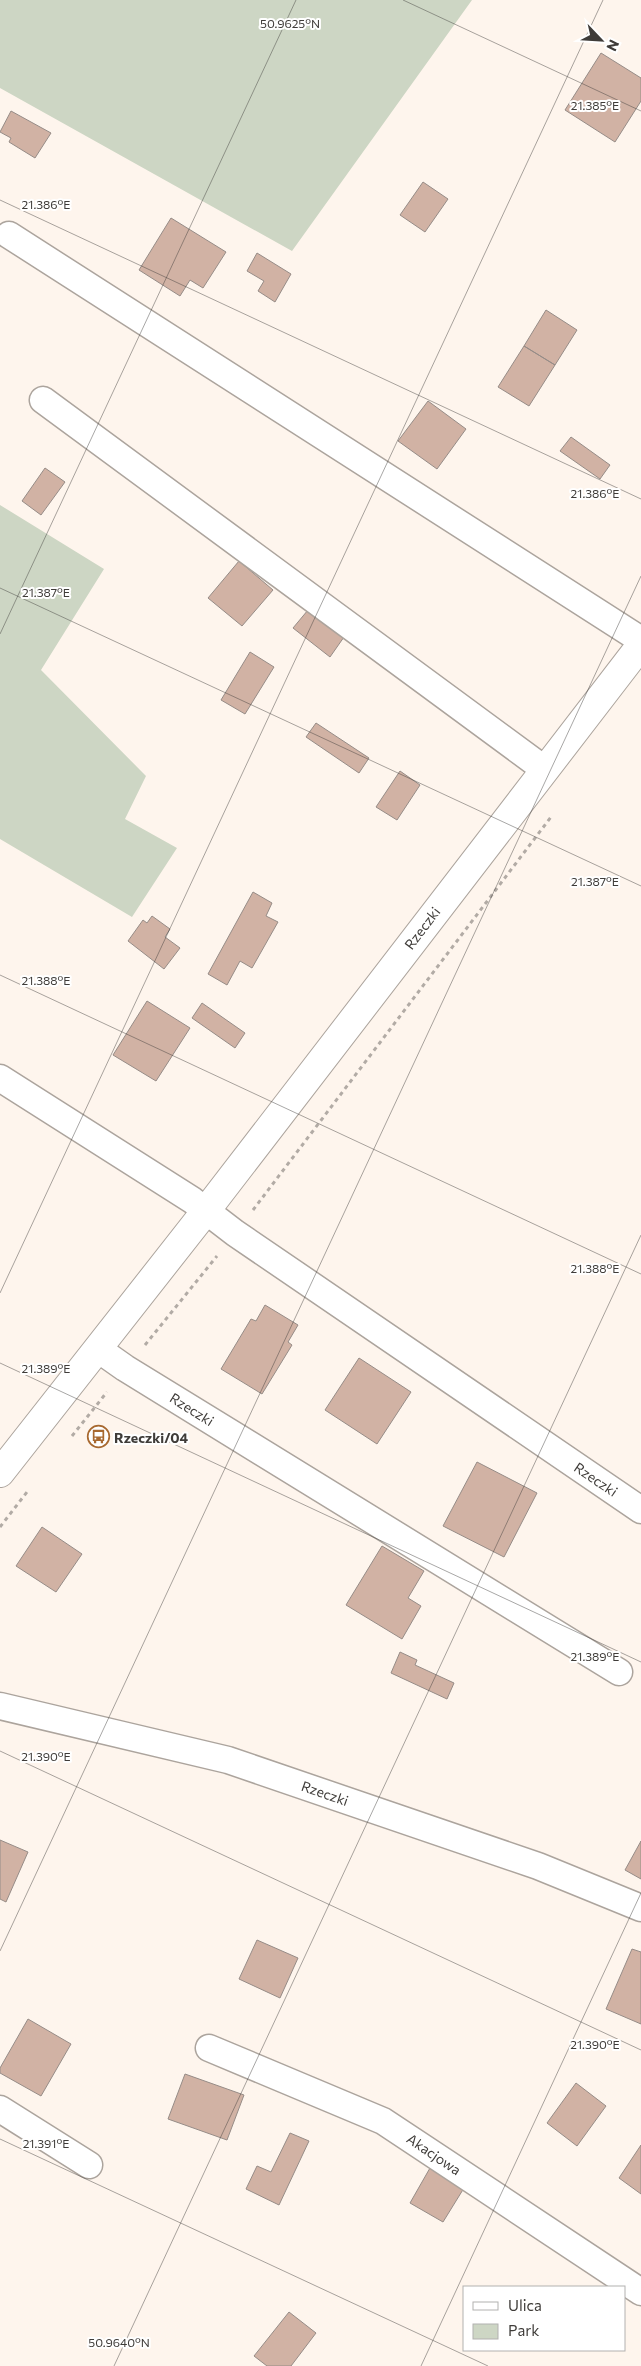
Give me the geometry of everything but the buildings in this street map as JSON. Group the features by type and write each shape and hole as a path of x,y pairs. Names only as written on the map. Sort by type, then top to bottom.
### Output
{"main road":[{"name":"Rzeczki","path":"0,1473 205,1212 641,645"}],"street":[{"path":"9,234 641,640"},
{"path":"43,400 544,769"},
{"name":"Rzeczki","path":"0,1078 192,1200 205,1212 235,1233 641,1510"},
{"name":"Rzeczki","path":"98,1349 620,1672"},
{"name":"Rzeczki","path":"0,1706 228,1760 538,1866 641,1908"},
{"name":"Akacjowa","path":"210,2048 383,2120 641,2292"},
{"path":"0,2109 89,2165"}],"path":[{"path":"66,1444 235,1233 552,817"},
{"path":"0,1527 30,1489"}],"green space":[{"path":"0,0 472,0 292,251 0,88"},
{"path":"0,505 104,569 41,670 146,776 125,819 177,848 132,917 0,839"}],"place":[{"name":"Rzeczki/04","path":"98,1437"}]}
